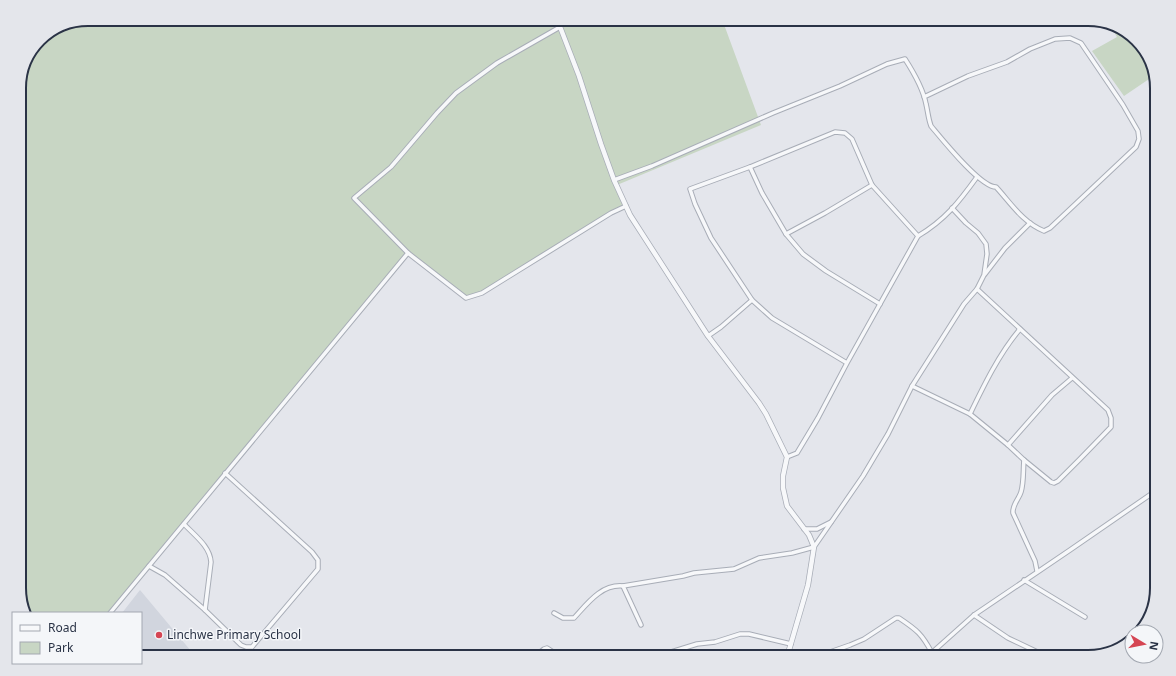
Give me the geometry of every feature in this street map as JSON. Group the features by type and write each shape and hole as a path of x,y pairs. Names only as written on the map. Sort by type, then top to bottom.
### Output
{"street":[{"path":"626,206 610,213 482,294 471,298 466,298 408,253 354,198 391,167 436,113 456,93 497,64 560,28 580,76 614,180 626,206 630,215 708,336 766,414 787,457 783,476 784,497 787,506 808,535 814,547"},
{"path":"614,180 652,166 722,135 905,59 912,68 924,97 931,126 977,177 991,187 996,187 1025,219 1037,228 1044,231 1050,228 1136,147 1139,139 1138,131 1127,111 1081,43 1070,38 1055,39 1030,49 1008,62 968,76 924,97"},
{"path":"847,363 772,318 752,300 711,238 695,204 690,189 750,167 835,132 845,133 852,139 872,185 918,236"},
{"path":"750,167 762,193 786,234 803,254 826,271 880,304"},
{"path":"787,457 797,453 818,418 918,236 938,224 964,196 977,177"},
{"path":"786,234 872,185"},
{"path":"952,208 978,233 986,244 987,254 984,275"},
{"path":"789,650 808,585 814,547 877,454 912,386 964,304 1005,248 1030,223"},
{"path":"111,612 408,253"},
{"path":"912,386 970,414 1051,482 1054,482 1080,459 1110,427 1111,418 1108,410 976,289"},
{"path":"708,336 721,327 752,300"},
{"path":"970,414 1004,350 1020,329"},
{"path":"1008,445 1052,395 1072,378"},
{"path":"1024,460 1021,493 1012,510 1035,561 1037,571"},
{"path":"149,566 165,575 205,610 241,645 246,647 252,647 318,570 318,560 312,552 225,473"},
{"path":"935,650 946,638 974,614 1150,495"},
{"path":"804,529 817,529 832,522"},
{"path":"184,524 208,550 210,556 211,562 205,610"},
{"path":"554,613 563,618 574,618 597,595 608,588 615,586 694,573 734,569 760,558 792,553 814,547"},
{"path":"1024,580 1085,617"},
{"path":"622,586 641,625"},
{"path":"974,614 1008,638 1033,650"},
{"path":"838,650 864,639 896,618 899,618 915,629 923,637 930,650"},
{"path":"677,650 696,644 715,642 745,634 791,644"}],"shaded area":[{"name":"Linchwe Primary School","path":"140,590 190,650 142,650 142,612 123,612"}],"green space":[{"path":"88,26 725,26 761,125 617,185 626,206 610,213 482,293 466,298 408,253 111,612 31,612 26,592 26,84 32,61 47,41 68,29"},
{"path":"1114,32 1126,39 1137,50 1147,68 1149,79 1124,96 1092,51 1117,37"}],"place":[{"name":"Linchwe Primary School","path":"159,635"}]}
